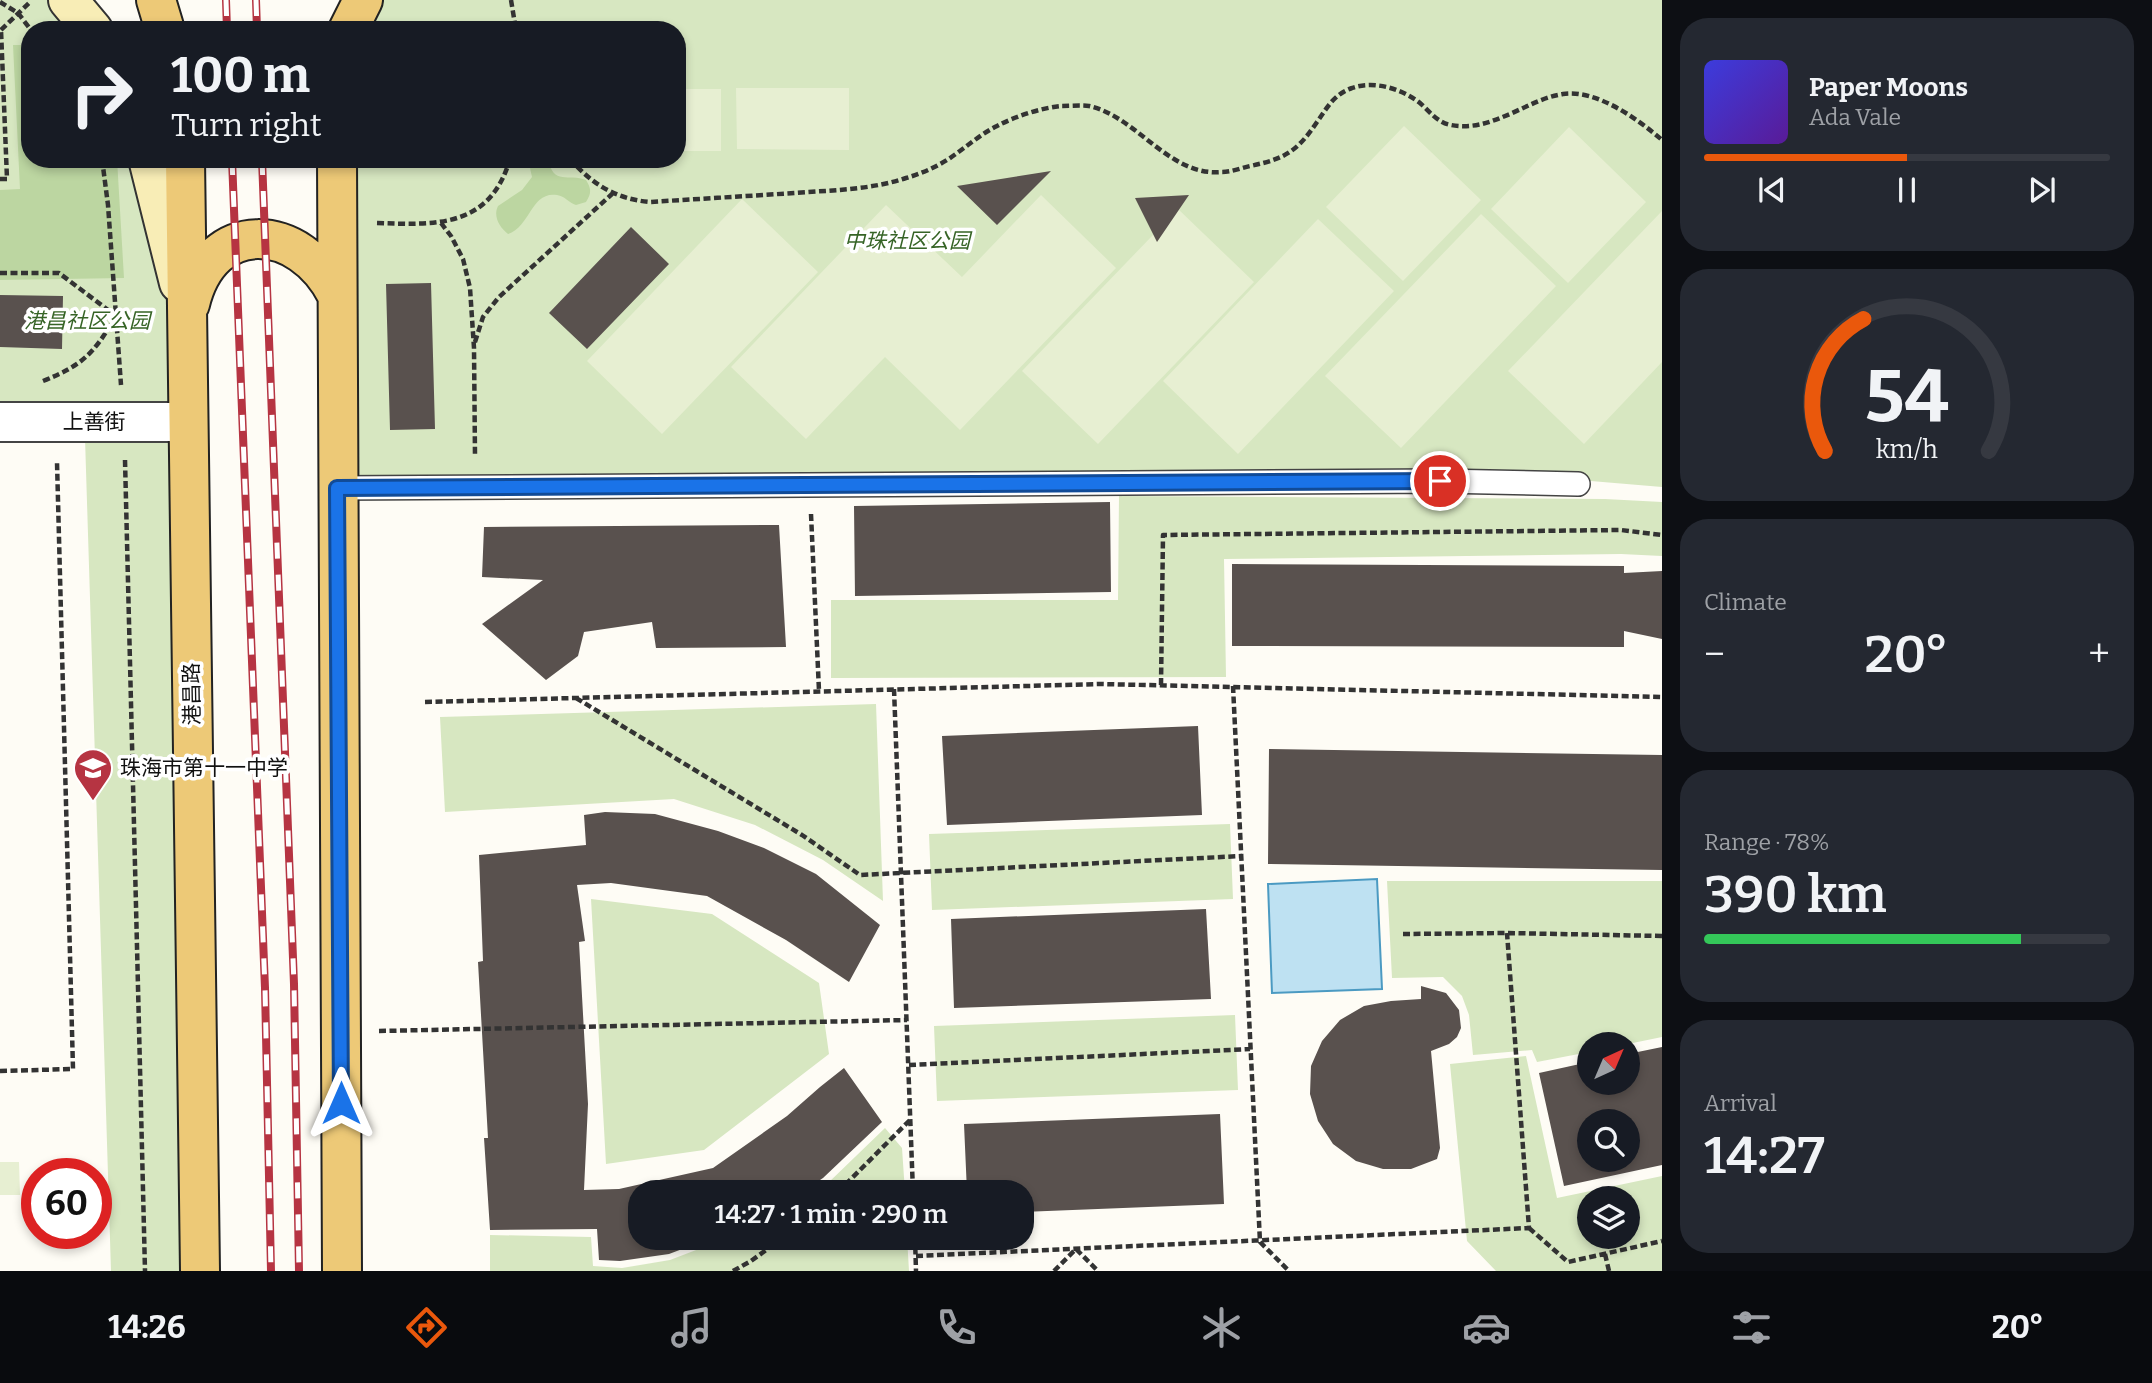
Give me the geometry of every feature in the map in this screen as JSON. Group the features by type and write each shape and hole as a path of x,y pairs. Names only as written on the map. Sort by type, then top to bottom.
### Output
{"main road":[{"path":"68,0 86,21"},
{"path":"156,0 162,21"},
{"path":"348,21 352,0"},
{"path":"351,21 363,0"},
{"path":"150,168 187,315"},
{"name":"港昌路","path":"185,168 200,1271"},
{"path":"337,168 342,1271"},
{"path":"187,315 193,291 215,256 232,244 252,238 286,244 320,269 337,295"}],"street":[{"name":"上善街","path":"0,422 188,422"}],"lane":[{"path":"337,488 1440,481 1578,485"}],"path":[{"path":"0,179 7,179 0,30 32,0"},
{"path":"511,0 514,21"},
{"path":"0,2 18,13 24,21"},
{"path":"579,168 612,194 629,200 650,202 877,187 927,171 997,126 1028,114 1059,106 1089,106 1118,118 1170,156 1199,171 1222,172 1276,160 1289,154 1305,138 1337,95 1352,87 1372,85 1397,89 1418,102 1434,118 1448,125 1469,127 1488,123 1548,97 1567,94 1591,98 1620,108 1647,125 1662,140"},
{"path":"103,168 124,422 145,1271"},
{"path":"337,222 441,223 458,218 489,198 501,183 507,168"},
{"path":"474,348 483,317 499,297 612,194"},
{"path":"441,223 463,260 470,288 474,348 476,487"},
{"path":"0,273 59,273 116,316 187,315"},
{"path":"40,382 68,371 96,349 116,316"},
{"path":"0,1072 73,1069 57,462 46,462"},
{"path":"810,485 819,691"},
{"path":"1161,685 1163,535 1621,530 1662,535"},
{"path":"425,702 1101,684 1662,697"},
{"path":"1233,686 1260,1242 1289,1271"},
{"path":"894,689 913,1180"},
{"path":"576,697 802,835 860,875 1242,856"},
{"path":"1507,933 1529,1228"},
{"path":"1403,934 1662,936"},
{"path":"378,1031 907,1020"},
{"path":"908,1065 1251,1049"},
{"path":"850,1180 911,1119"},
{"path":"916,1256 1529,1228 1568,1262 1662,1241"},
{"path":"1054,1271 1076,1249"},
{"path":"1076,1249 1098,1271"},
{"path":"733,1271 766,1250"},
{"path":"916,1250 916,1271"},
{"path":"1605,1254 1609,1271"}],"green space":[{"name":"港昌社区公园","path":"0,0 53,0 73,21 21,21 21,168 138,168 177,319 180,410 0,409"},
{"name":"中珠社区公园","path":"369,0 1662,0 1662,487 1579,480 345,483 342,168 686,168 686,21 358,21"},
{"path":"13,45 21,45 21,168 118,168 124,278 0,280 0,190 20,189"},
{"path":"736,88 849,88 849,150 737,149"},
{"path":"686,89 721,89 721,151 686,151"},
{"path":"1404,126 1481,200 1403,281 1326,207"},
{"path":"1569,127 1646,202 1568,283 1491,209"},
{"path":"530,168 551,168 558,176 586,180 590,193 586,202 576,205 557,195 542,198 522,224 508,234 498,221 498,206 522,190 532,177"},
{"path":"1041,195 1116,268 960,430 885,357 806,439 731,367 886,205 962,277"},
{"path":"742,199 818,272 662,434 587,361"},
{"path":"1178,209 1254,282 1098,444 1022,371"},
{"path":"1662,211 1662,362 1584,444 1508,371"},
{"path":"1481,214 1556,286 1401,448 1325,376"},
{"path":"1318,219 1394,291 1238,454 1163,381"},
{"path":"85,438 173,438 188,1271 111,1271 112,1158 107,1158"},
{"path":"1119,496 1605,499 1662,502 1662,556 1621,554 1224,559 1226,677 831,678 831,600 1118,600"},
{"path":"876,704 883,901 823,860 755,825 674,799 445,812 440,717"},
{"path":"1230,824 1233,899 932,910 929,834"},
{"path":"1387,881 1662,881 1662,1037 1640,1042 1640,1032 1577,1032 1577,1054 1537,1062 1532,1050 1473,1055 1469,1015 1462,996 1443,977 1392,978"},
{"path":"591,899 712,914 819,983 829,1054 704,1150 606,1164"},
{"path":"1235,1015 1238,1090 937,1101 934,1026"},
{"path":"1526,1056 1557,1198 1577,1194 1577,1249 1640,1249 1640,1186 1614,1186 1662,1176 1662,1271 1496,1271 1467,1241 1450,1064"},
{"path":"885,1128 902,1148 904,1180 831,1180"},
{"path":"0,1162 19,1162 20,1195 0,1195"},
{"path":"490,1235 591,1237 593,1266 622,1268 670,1260 696,1250 908,1250 909,1271 490,1271"}],"water":[{"path":"1377,879 1382,989 1272,993 1268,884"}],"building":[{"path":"1051,171 997,225 957,186"},
{"path":"1189,195 1157,242 1135,198"},
{"path":"631,227 669,264 587,349 549,313"},
{"path":"431,283 435,429 390,430 386,284"},
{"path":"0,295 63,296 62,349 0,347"},
{"path":"1110,502 1111,592 855,596 854,506"},
{"path":"779,525 786,647 656,648 652,622 584,632 578,656 546,680 482,624 543,580 482,577 484,527"},
{"path":"1232,564 1624,566 1624,573 1662,571 1662,639 1624,631 1624,647 1232,646"},
{"path":"1198,726 1202,815 947,825 942,736"},
{"path":"1269,749 1662,755 1662,870 1268,864"},
{"path":"605,812 655,814 718,831 764,848 816,874 880,925 849,982 786,940 707,896 611,883 577,885 585,941 579,942 588,1104 584,1190 628,1187 628,1250 680,1250 620,1261 599,1260 597,1229 490,1230 484,1138 488,1138 478,962 483,961 479,855 586,845 584,815"},
{"path":"1206,909 1211,999 954,1008 951,919"},
{"path":"1421,986 1446,993 1459,1010 1461,1028 1457,1037 1449,1044 1431,1051 1440,1148 1437,1159 1411,1169 1383,1169 1356,1161 1333,1144 1318,1121 1310,1094 1311,1066 1322,1041 1340,1020 1364,1006 1421,999"},
{"path":"1662,1047 1662,1165 1640,1170 1640,1109 1577,1109 1577,1172 1629,1172 1564,1186 1539,1073 1577,1065 1577,1096 1640,1096 1640,1052"},
{"path":"844,1068 882,1122 823,1178 659,1180 713,1168 787,1116"},
{"path":"1220,1114 1224,1204 1034,1212 1034,1180 966,1180 964,1124"}],"railway":[{"path":"226,0 227,21"},
{"path":"256,0 257,21"},
{"path":"232,168 265,988 271,1271"},
{"path":"262,168 294,984 299,1271"}],"place":[{"name":"珠海市第十一中学","path":"93,802"}],"route":[{"path":"341,1103 337,488 1440,481"}]}
